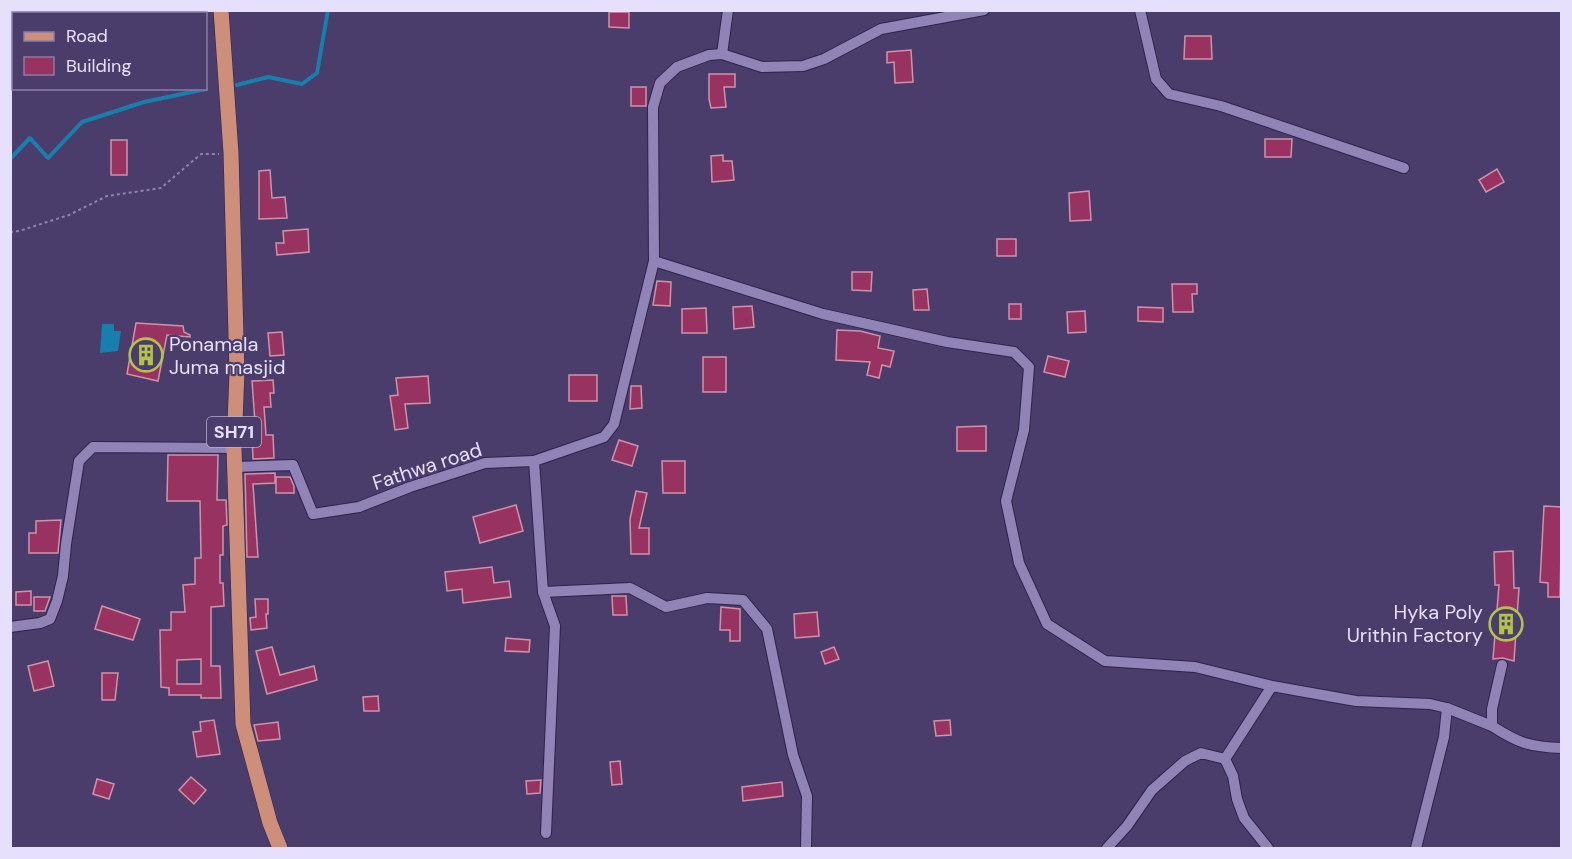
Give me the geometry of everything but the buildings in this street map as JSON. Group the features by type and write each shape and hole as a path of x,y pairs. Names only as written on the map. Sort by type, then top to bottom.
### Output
{"main road":[{"name":"SH71","path":"220,10 231,153 237,372 234,448 243,724 270,822 280,849"}],"street":[{"path":"723,54 728,10"},
{"path":"546,833 555,626 543,592 534,461 604,437 614,424 654,261 653,107 660,83 677,67 709,55 723,54 762,67 803,66 824,59 881,29 984,10"},
{"path":"1140,10 1156,79 1168,94 1221,106 1404,168"},
{"path":"654,261 823,314 947,342 1014,352 1029,368 1024,430 1006,501 1019,563 1047,624 1105,661 1195,667 1272,686 1356,701 1430,704 1447,708 1492,726 1513,740 1536,747 1562,748"},
{"path":"10,627 50,619 63,576 79,461 93,447 234,448"},
{"name":"Fathwa road","path":"235,467 293,465 313,514 359,507 410,487 485,463 534,461"},
{"path":"543,592 630,588 666,607 707,598 743,600 767,629 793,755 807,796 806,849"},
{"path":"1492,726 1492,709 1502,665"},
{"path":"1225,759 1272,686"},
{"path":"1416,849 1444,737 1447,708"},
{"path":"1107,849 1127,826 1152,790 1185,761 1201,753 1225,759"},
{"path":"1225,759 1233,776 1237,799 1244,818 1268,849"}],"path":[{"path":"10,232 69,215 107,196 161,188 201,154 231,153"}],"water":[{"path":"102,324 114,324 114,331 121,331 118,351 100,353"}],"waterway":[{"path":"237,85 268,77 302,84 317,73 328,10"},
{"path":"10,159 30,138 48,158 82,122 144,102 201,90"}],"place":[{"name":"Ponamala Juma masjid","path":"146,355"},
{"name":"Hyka Poly Urithin Factory","path":"1506,624"}]}
